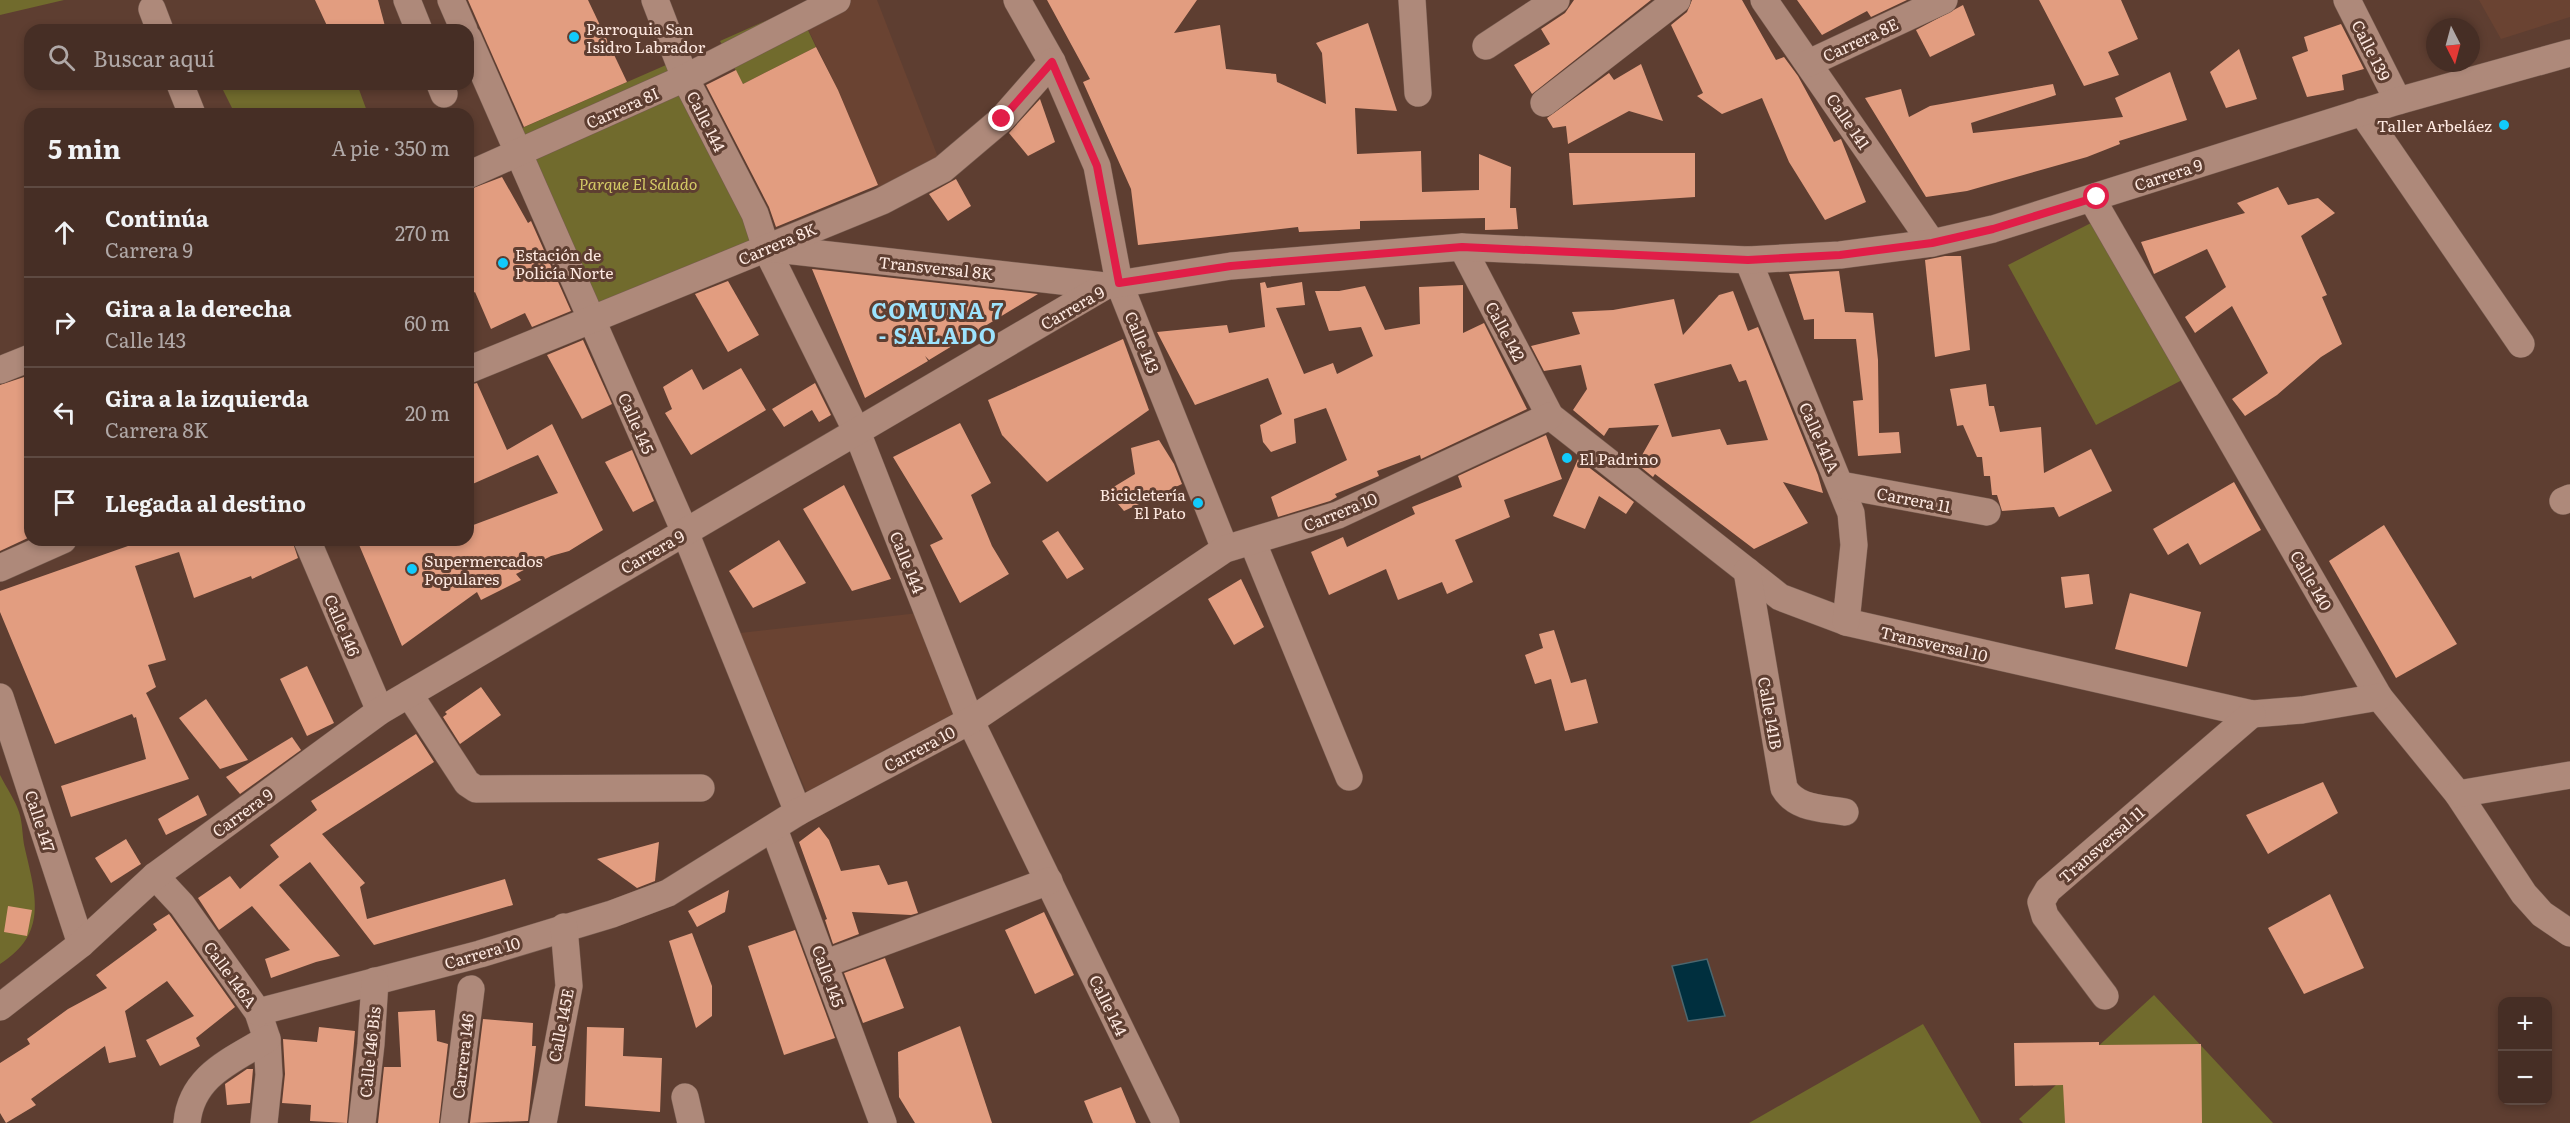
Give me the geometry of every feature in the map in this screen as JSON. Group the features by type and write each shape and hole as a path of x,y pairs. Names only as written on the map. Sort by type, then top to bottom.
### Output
{"street":[{"path":"407,0 417,24"},
{"path":"451,0 462,24"},
{"name":"Calle 144","path":"655,0 685,78 755,214 766,248 857,432 970,720 1166,1123"},
{"name":"Carrera 8I","path":"474,172 685,78 837,0"},
{"name":"Calle 143","path":"1017,0 1052,62 1097,166 1112,284 1225,549"},
{"path":"1412,0 1418,93"},
{"path":"1486,46 1556,0"},
{"path":"1544,103 1677,0"},
{"name":"Calle 141","path":"1764,0 1932,243"},
{"name":"Carrera 8E","path":"1809,63 1944,0"},
{"name":"Calle 139","path":"2347,0 2398,101"},
{"name":"Calle 145","path":"474,51 685,532 798,812"},
{"name":"Carrera 9","path":"0,1007 81,944 155,876 380,711 1112,284 1231,266 1462,247 1748,260 1840,255 1932,243 1993,229 2398,101 2570,53"},
{"name":"Carrera 8K","path":"474,367 882,201 943,169 1002,119 1052,62"},
{"path":"182,90 190,108"},
{"path":"2362,112 2522,344"},
{"name":"Calle 140","path":"2092,199 2379,697 2458,794 2524,894 2542,914 2570,933"},
{"name":"Calle 142","path":"1462,247 1550,416"},
{"name":"Transversal 8K","path":"766,248 1112,284"},
{"name":"Calle 141A","path":"1748,260 1798,388 1851,513 1854,545 1846,622"},
{"path":"0,370 24,360"},
{"name":"Transversal 10","path":"1550,416 1780,597 1846,622 2252,714 2302,710 2379,697"},
{"name":"Carrera 10","path":"258,1012 480,954 612,914 668,893 798,812 970,720 1225,549 1252,543 1338,515 1550,416"},
{"name":"Carrera 11","path":"1841,485 1987,512"},
{"path":"1252,543 1349,777"},
{"path":"0,568 50,546"},
{"name":"Calle 146","path":"310,546 380,711"},
{"name":"Calle 141B","path":"1747,571 1784,788 1791,800 1808,806 1845,812"},
{"path":"409,694 467,783 476,789 701,788"},
{"name":"Calle 147","path":"0,697 81,944"},
{"name":"Transversal 11","path":"2105,996 2045,916 2041,902 2048,890 2252,714"},
{"path":"2458,794 2570,775"},
{"name":"Calle 145","path":"774,829 883,1123"},
{"name":"Calle 146A","path":"155,876 182,905 258,1012 267,1039 269,1075 264,1123"},
{"path":"824,964 1049,881"},
{"name":"Calle 145E","path":"543,1123 569,986 564,927"},
{"name":"Calle 146 Bis","path":"362,1123 375,981"},
{"name":"Carrera 146","path":"454,1123 471,989"},
{"path":"187,1117 202,1080 267,1039"},
{"path":"685,1097 691,1123"}],"shaded area":[{"path":"812,0 877,0 941,165 880,191 838,90 797,7"},
{"path":"2479,0 2570,0 2570,17 2501,39"},
{"path":"919,613 955,714 809,798 740,633"}],"green space":[{"path":"0,0 64,0 0,15"},
{"path":"797,7 816,47 743,84 720,41"},
{"name":"Parque El Salado","path":"682,58 769,239 592,309 513,132"},
{"path":"223,90 359,90 366,108 232,108"},
{"path":"2097,220 2184,379 2096,425 2008,265"},
{"path":"0,775 20,817 35,898 35,913 26,940 0,964"},
{"path":"2154,995 2273,1123 2023,1123 2019,1119"},
{"path":"1923,1024 1981,1123 1749,1123"}],"water":[{"path":"1707,959 1725,1016 1688,1021 1672,966"}],"building":[{"path":"315,0 378,0 384,24 326,24"},
{"path":"468,0 588,0 627,82 524,127"},
{"path":"1047,0 1197,0 1174,33 1220,25 1226,69 1276,74 1277,82 1326,104 1322,53 1316,43 1368,23 1397,111 1355,108 1357,154 1421,151 1422,192 1479,190 1479,154 1511,167 1510,208 1516,208 1518,229 1485,230 1485,218 1360,221 1360,229 1299,232 1298,227 1138,245 1131,189 1083,82 1090,79"},
{"path":"1574,0 1651,0 1532,94 1514,65 1550,44 1541,29 1565,13"},
{"path":"1692,0 1742,0 1776,60 1784,57 1798,76 1834,142 1841,139 1866,202 1825,220 1789,162 1762,98 1722,114 1697,96 1703,93 1671,25 1687,12"},
{"path":"1797,0 1907,0 1871,17 1867,11 1822,35"},
{"path":"2039,0 2121,0 2138,39 2108,52 2119,75 2084,86"},
{"path":"1963,5 1975,35 1930,57 1916,30"},
{"path":"2341,24 2364,69 2342,75 2344,90 2307,97 2292,57 2308,51 2304,37"},
{"path":"816,47 838,90 878,185 776,227 769,207 706,85 736,70 743,84"},
{"path":"2239,49 2257,99 2226,108 2210,72"},
{"path":"1641,64 1663,121 1629,111 1568,144 1566,126 1553,128 1547,118 1609,73 1614,80"},
{"path":"2170,72 2187,120 2119,141 2120,144 2087,157 1967,191 1926,197 1865,98 1901,89 1909,117 1930,106 2053,84 2056,95 1971,123 1973,133 2123,117 2115,98"},
{"path":"1040,99 1055,142 1028,156 1009,133"},
{"path":"1569,153 1695,153 1695,197 1573,205"},
{"name":"Estación de Policía Norte","path":"502,177 528,223 531,221 571,311 532,327 525,313 491,329 474,293 474,188"},
{"path":"956,179 971,206 948,221 929,194"},
{"path":"2278,187 2288,205 2318,198 2335,213 2301,236 2327,295 2322,297 2342,344 2321,357 2277,395 2245,416 2232,399 2268,373 2232,306 2195,333 2185,317 2226,287 2207,249 2154,274 2141,242 2245,213 2237,203"},
{"path":"1961,256 1970,350 1935,357 1925,260"},
{"path":"812,269 1038,294 929,360 925,356 928,361 865,398"},
{"path":"1839,271 1845,312 1873,313 1878,360 1879,433 1899,432 1901,453 1858,456 1853,401 1863,400 1856,339 1814,339 1814,319 1804,320 1789,274"},
{"path":"728,281 759,335 728,352 695,294"},
{"path":"1265,282 1267,288 1302,282 1305,305 1276,308 1304,374 1333,363 1337,374 1373,356 1361,327 1329,331 1315,291 1339,291 1365,286 1385,330 1420,324 1419,287 1463,285 1463,333 1484,323 1527,409 1421,459 1420,455 1377,471 1379,476 1335,494 1337,497 1330,501 1278,517 1271,497 1347,460 1326,408 1294,419 1296,443 1271,452 1263,442 1260,425 1282,414 1268,378 1195,405 1157,332 1227,325 1229,333 1265,327 1260,283"},
{"path":"1733,291 1748,331 1758,327 1818,475 1823,493 1783,482 1808,523 1754,549 1655,474 1653,477 1637,464 1659,425 1609,428 1604,436 1573,410 1587,389 1581,365 1544,371 1531,346 1580,334 1572,312 1613,310 1674,299 1683,335 1719,295","holes":["1731,364 1739,382 1746,380 1768,440 1727,445 1720,429 1672,437 1654,384"]},
{"path":"1123,339 1149,410 1047,482 1002,435 988,400"},
{"path":"583,340 612,404 582,419 547,355"},
{"path":"741,368 766,410 691,455 665,413 672,409 663,387 692,369 703,390"},
{"path":"24,377 24,540 0,551 0,385"},
{"path":"477,383 507,450 552,424 603,530 569,551 551,556 516,574 521,580 481,600 477,592 402,646 360,546 474,546 474,525 558,493 538,455 474,483 474,384"},
{"path":"815,383 831,415 819,422 812,410 784,427 772,409"},
{"path":"1986,384 1989,406 1994,406 2000,432 2041,427 2044,473 2091,449 2112,491 2059,517 2054,507 2002,511 1997,495 1992,495 1990,476 1984,476 1982,457 1977,457 1963,425 1957,426 1950,389"},
{"path":"960,423 991,483 971,495 992,546 1009,574 960,603 930,545 943,539 893,457"},
{"path":"1546,435 1562,479 1504,500 1510,517 1455,540 1473,582 1447,594 1442,582 1398,600 1386,569 1329,595 1311,552 1343,537 1347,547 1415,514 1412,507 1462,487 1458,476"},
{"path":"1159,440 1174,464 1182,484 1124,511 1107,491 1135,474 1131,448"},
{"path":"632,450 654,501 633,512 605,462"},
{"path":"1578,459 1634,502 1626,514 1599,496 1585,529 1553,516"},
{"path":"2234,482 2261,530 2200,565 2188,543 2168,555 2153,529"},
{"path":"844,485 891,579 852,591 803,509"},
{"path":"2384,525 2457,644 2396,678 2329,561"},
{"path":"1058,531 1084,569 1067,579 1042,541"},
{"path":"779,540 806,583 753,608 729,571"},
{"path":"128,546 294,546 298,558 252,579 251,576 194,598 179,552 135,566 166,660 148,665 156,687 146,693 189,779 71,817 61,786 146,759 136,717 134,718 132,714 55,744 0,612 0,591"},
{"path":"2089,574 2093,604 2065,608 2061,577"},
{"path":"1241,579 1264,627 1234,645 1208,599"},
{"path":"2130,593 2201,612 2187,667 2115,649"},
{"path":"1554,630 1571,683 1586,679 1598,723 1565,731 1551,679 1535,684 1525,655 1543,648 1539,634"},
{"path":"307,666 334,723 307,736 280,679"},
{"path":"481,687 501,715 460,744 443,717 447,714 445,712"},
{"path":"206,699 248,760 220,769 179,718"},
{"path":"416,734 434,762 322,834 365,883 360,887 367,919 505,879 513,905 374,945 310,862 279,885 340,956 271,978 265,959 290,950 252,906 219,930 198,898 230,876 240,889 279,857 270,845 317,810 311,801"},
{"path":"292,737 301,750 240,794 226,777"},
{"path":"2323,782 2338,813 2268,854 2246,815"},
{"path":"198,795 207,815 166,835 158,819"},
{"path":"819,827 829,840 841,871 879,865 888,885 907,881 918,913 911,915 852,912 859,934 833,944 825,920 827,919 799,842"},
{"path":"126,839 141,864 111,883 95,858"},
{"path":"659,842 655,881 637,888 597,859"},
{"path":"729,890 725,912 697,927 688,911"},
{"path":"2330,894 2364,968 2304,994 2268,928"},
{"path":"8,906 32,910 27,936 4,932"},
{"path":"1044,912 1074,975 1035,994 1005,930"},
{"path":"169,914 235,1007 196,1038 200,1046 160,1066 146,1040 194,1016 167,981 125,1011 136,1057 109,1063 105,1046 31,1099 36,1105 6,1123 0,1113 0,1063 30,1044 27,1039 68,1009 107,988 96,975 157,930 153,924"},
{"path":"795,930 835,1038 784,1055 748,946"},
{"path":"692,933 712,986 712,1016 696,1028 669,941"},
{"path":"885,958 904,1008 863,1023 844,973"},
{"path":"435,1010 437,1041 448,1044 439,1123 378,1123 384,1067 401,1067 398,1012"},
{"path":"483,1019 533,1023 532,1046 536,1046 528,1121 470,1123"},
{"path":"960,1026 992,1123 915,1123 899,1097 898,1052"},
{"path":"319,1027 355,1031 347,1123 310,1121 311,1105 282,1103 285,1074 283,1039 317,1042"},
{"path":"587,1027 624,1028 623,1056 662,1058 660,1112 585,1106"},
{"path":"2099,1042 2099,1045 2201,1044 2202,1123 2065,1123 2063,1085 2015,1086 2014,1043"},
{"path":"247,1069 253,1069 250,1103 227,1105 225,1084"},
{"path":"1121,1087 1136,1123 1093,1123 1084,1101"}],"place":[{"name":"Parroquia San Isidro Labrador","path":"574,37"},
{"name":"Taller Arbeláez","path":"2504,125"},
{"name":"Estación de Policía Norte","path":"503,263"},
{"name":"El Padrino","path":"1567,458"},
{"name":"Bicicletería El Pato","path":"1198,503"},
{"name":"Supermercados Populares","path":"412,569"}],"district":[{"name":"COMUNA 7 - SALADO","path":"938,322"}],"route":[{"path":"1002,119 1052,62 1097,166 1119,283 1231,266 1462,247 1748,260 1840,255 1932,243 1993,229 2097,197"}]}
